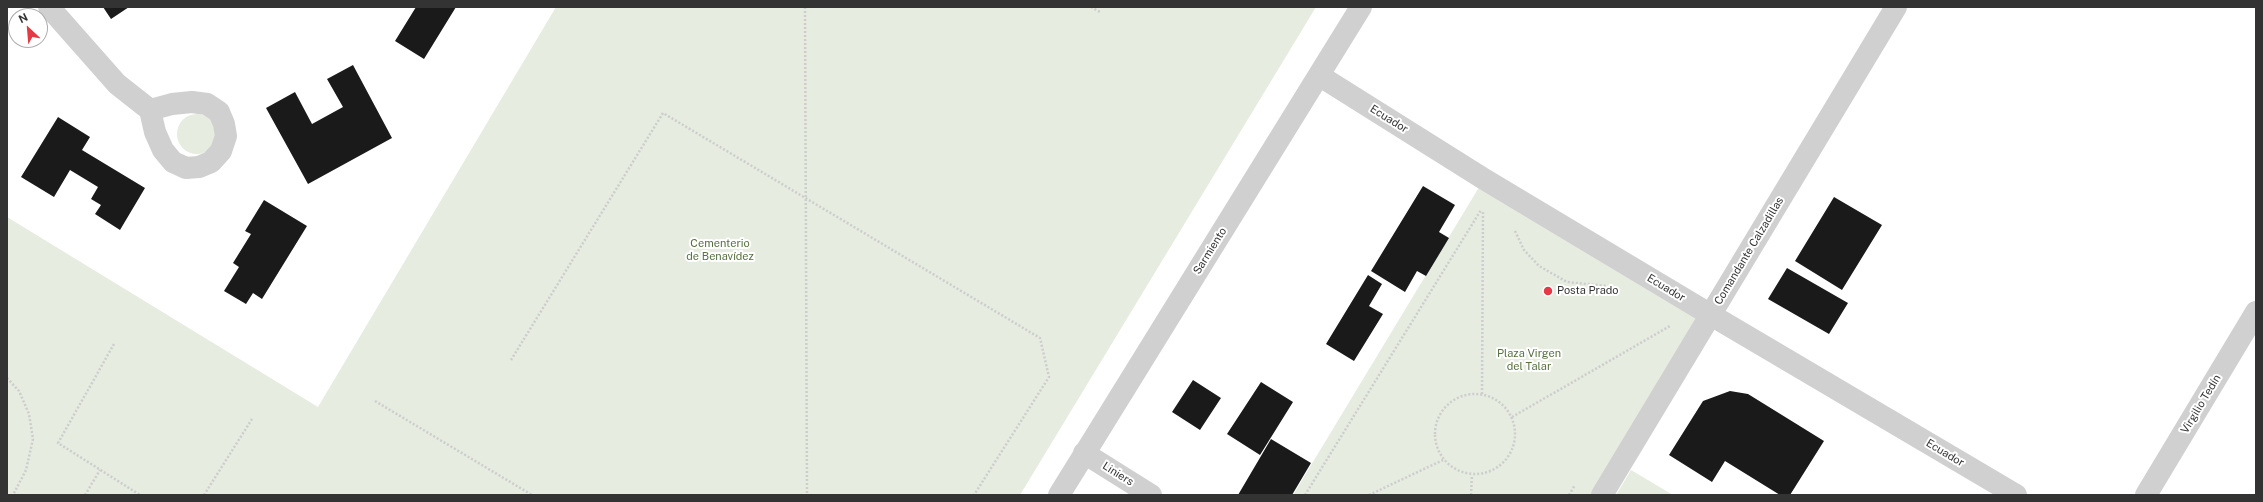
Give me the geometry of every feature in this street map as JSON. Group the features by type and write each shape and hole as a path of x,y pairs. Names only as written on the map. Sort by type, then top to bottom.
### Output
{"street":[{"path":"49,7 117,84 150,110"},
{"name":"Sarmiento","path":"1059,495 1320,76 1361,7"},
{"name":"Comandante Calzadillas","path":"1602,495 1896,7"},
{"name":"Ecuador","path":"1320,76 1484,179 2016,495"},
{"name":"Virgilio Tedín","path":"2146,495 2256,312"},
{"name":"Liniers","path":"1084,453 1151,495"}],"path":[{"path":"805,7 807,495"},
{"path":"1091,7 1100,12"},
{"path":"511,360 663,113 1040,338 1049,377 974,495"},
{"path":"1483,206 1489,210"},
{"path":"1482,394 1483,206"},
{"path":"1305,495 1483,206"},
{"path":"1514,230 1524,250 1539,266 1567,282 1612,286 1605,282"},
{"path":"1667,320 1673,324"},
{"path":"1512,417 1673,324"},
{"path":"1669,331 1673,324"},
{"path":"114,344 58,443 140,495"},
{"path":"7,378 19,392 29,414 33,439 26,470 14,495"},
{"path":"1468,394 1482,394 1505,406 1512,417 1515,430 1514,444 1508,457 1498,467 1486,473 1472,475 1461,472 1443,460 1437,448 1435,434 1437,420 1444,408 1455,399 1468,394"},
{"path":"376,401 532,495"},
{"path":"204,495 252,419"},
{"path":"1369,495 1443,460"},
{"path":"85,495 100,470"},
{"path":"1471,495 1472,475"},
{"path":"1569,495 1577,482"}],"green space":[{"name":"Cementerio de Benavídez","path":"556,7 1316,7 1020,495 7,495 7,217 318,407"},
{"path":"201,114 208,117 214,123 217,134 216,142 208,151 201,154 193,154 186,151 178,142 177,130 180,123 189,115"},
{"name":"Plaza Virgen del Talar","path":"1484,179 1711,315 1602,495 1293,495"},
{"path":"1631,470 1673,495 1616,495"}],"building":[{"path":"103,7 129,7 111,19"},
{"path":"416,7 456,7 424,59 395,41"},
{"path":"353,65 392,138 308,184 266,108 295,92 312,124 343,107 327,79"},
{"path":"58,117 90,137 82,150 145,188 120,230 95,214 101,205 91,199 98,187 70,170 54,197 21,177"},
{"path":"1423,186 1455,205 1439,232 1449,238 1426,276 1417,271 1405,292 1371,271"},
{"path":"1834,197 1882,225 1842,290 1795,261"},
{"path":"264,200 307,226 262,299 253,293 246,304 224,291 239,267 233,263 251,234 245,231"},
{"path":"1787,268 1848,303 1829,334 1768,299"},
{"path":"1368,275 1382,284 1369,306 1383,314 1354,361 1326,344"},
{"path":"1193,380 1221,398 1200,430 1172,412"},
{"path":"1261,382 1293,402 1260,455 1227,434"},
{"path":"1730,391 1748,394 1824,441 1790,495 1780,495 1725,461 1712,482 1669,455 1703,401"},
{"path":"1271,439 1311,463 1292,495 1238,495"}],"place":[{"name":"Posta Prado","path":"1548,291"}]}
